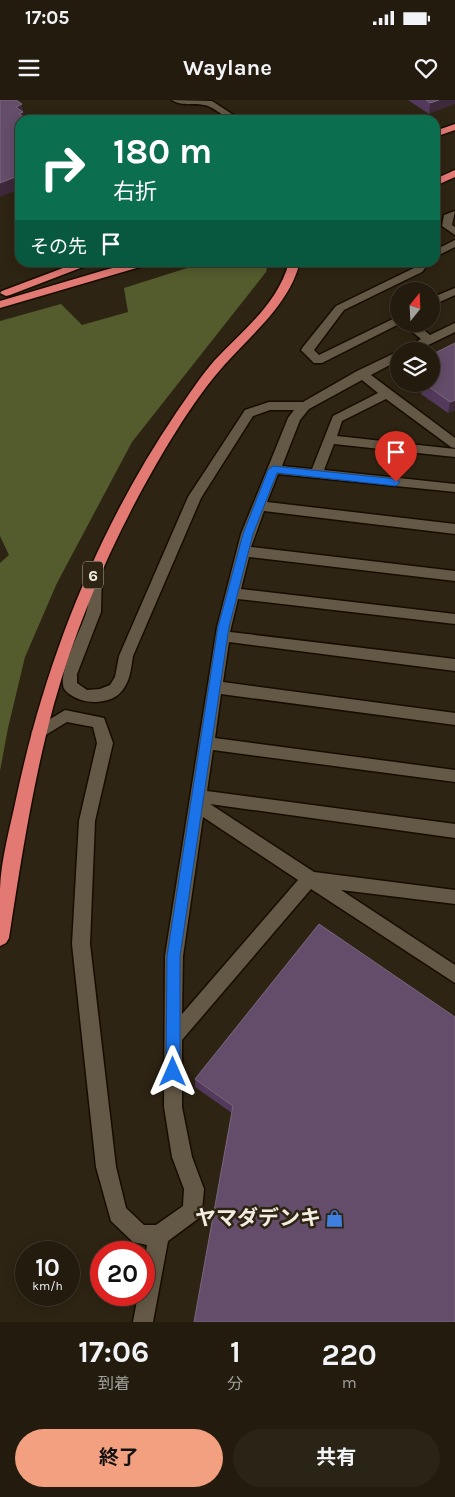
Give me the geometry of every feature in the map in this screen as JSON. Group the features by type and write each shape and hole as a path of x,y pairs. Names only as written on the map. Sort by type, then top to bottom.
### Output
{"highway":[{"path":"440,132 455,127"},
{"path":"440,180 455,173"},
{"path":"0,295 77,267"},
{"path":"0,304 130,267"},
{"name":"6","path":"0,938 11,866 39,732 52,689 95,571 130,500 165,438 210,374 285,287 293,267"}],"street":[{"path":"183,104 209,103 228,115"},
{"path":"455,214 448,217 447,226 455,232"},
{"path":"440,251 455,243"},
{"path":"393,282 421,267"},
{"path":"390,284 340,308 307,350 318,360 390,324"},
{"path":"440,298 455,291"},
{"path":"425,342 455,327"},
{"path":"419,332 429,340"},
{"path":"39,732 65,716 99,722 106,742 87,821 80,944 106,1167 118,1214 140,1235 159,1235 192,1211 194,1189 182,1157 173,1107 174,956 222,636 243,552 294,418 305,406 390,360"},
{"path":"361,374 455,444"},
{"path":"316,474 337,419 387,393"},
{"path":"95,571 94,612 70,674 70,686 85,696 102,695 116,689 122,678 126,656 195,497 249,413 269,406 305,406"},
{"path":"329,440 455,453"},
{"path":"273,470 455,488"},
{"path":"259,506 455,529"},
{"path":"243,552 455,576"},
{"path":"233,593 455,619"},
{"path":"222,636 455,665"},
{"path":"214,687 455,719"},
{"path":"206,743 455,776"},
{"path":"198,800 455,831"},
{"path":"198,800 309,879 455,975"},
{"path":"174,1038 309,879"},
{"path":"309,879 455,897"},
{"path":"143,1322 159,1235"}],"green space":[{"path":"190,267 267,267 266,272 132,442 57,583 25,657 0,771 0,563 9,555 0,536 0,321 61,304 82,325 128,312 124,288"}],"building":[{"path":"0,100 16,100 22,104 16,107 23,112 19,114 20,115 15,115 15,177 0,183"},
{"path":"426,100 439,100 430,103"},
{"path":"455,343 455,400 450,402 436,392 440,392 440,350"},
{"name":"ヤマダデンキ","path":"319,924 455,1017 455,1322 194,1322 233,1106 195,1079"}],"place":[{"name":"ヤマダデンキ","path":"335,1218"}],"route":[{"path":"173,1072 174,956 224,627 248,534 273,470 396,482"}]}
